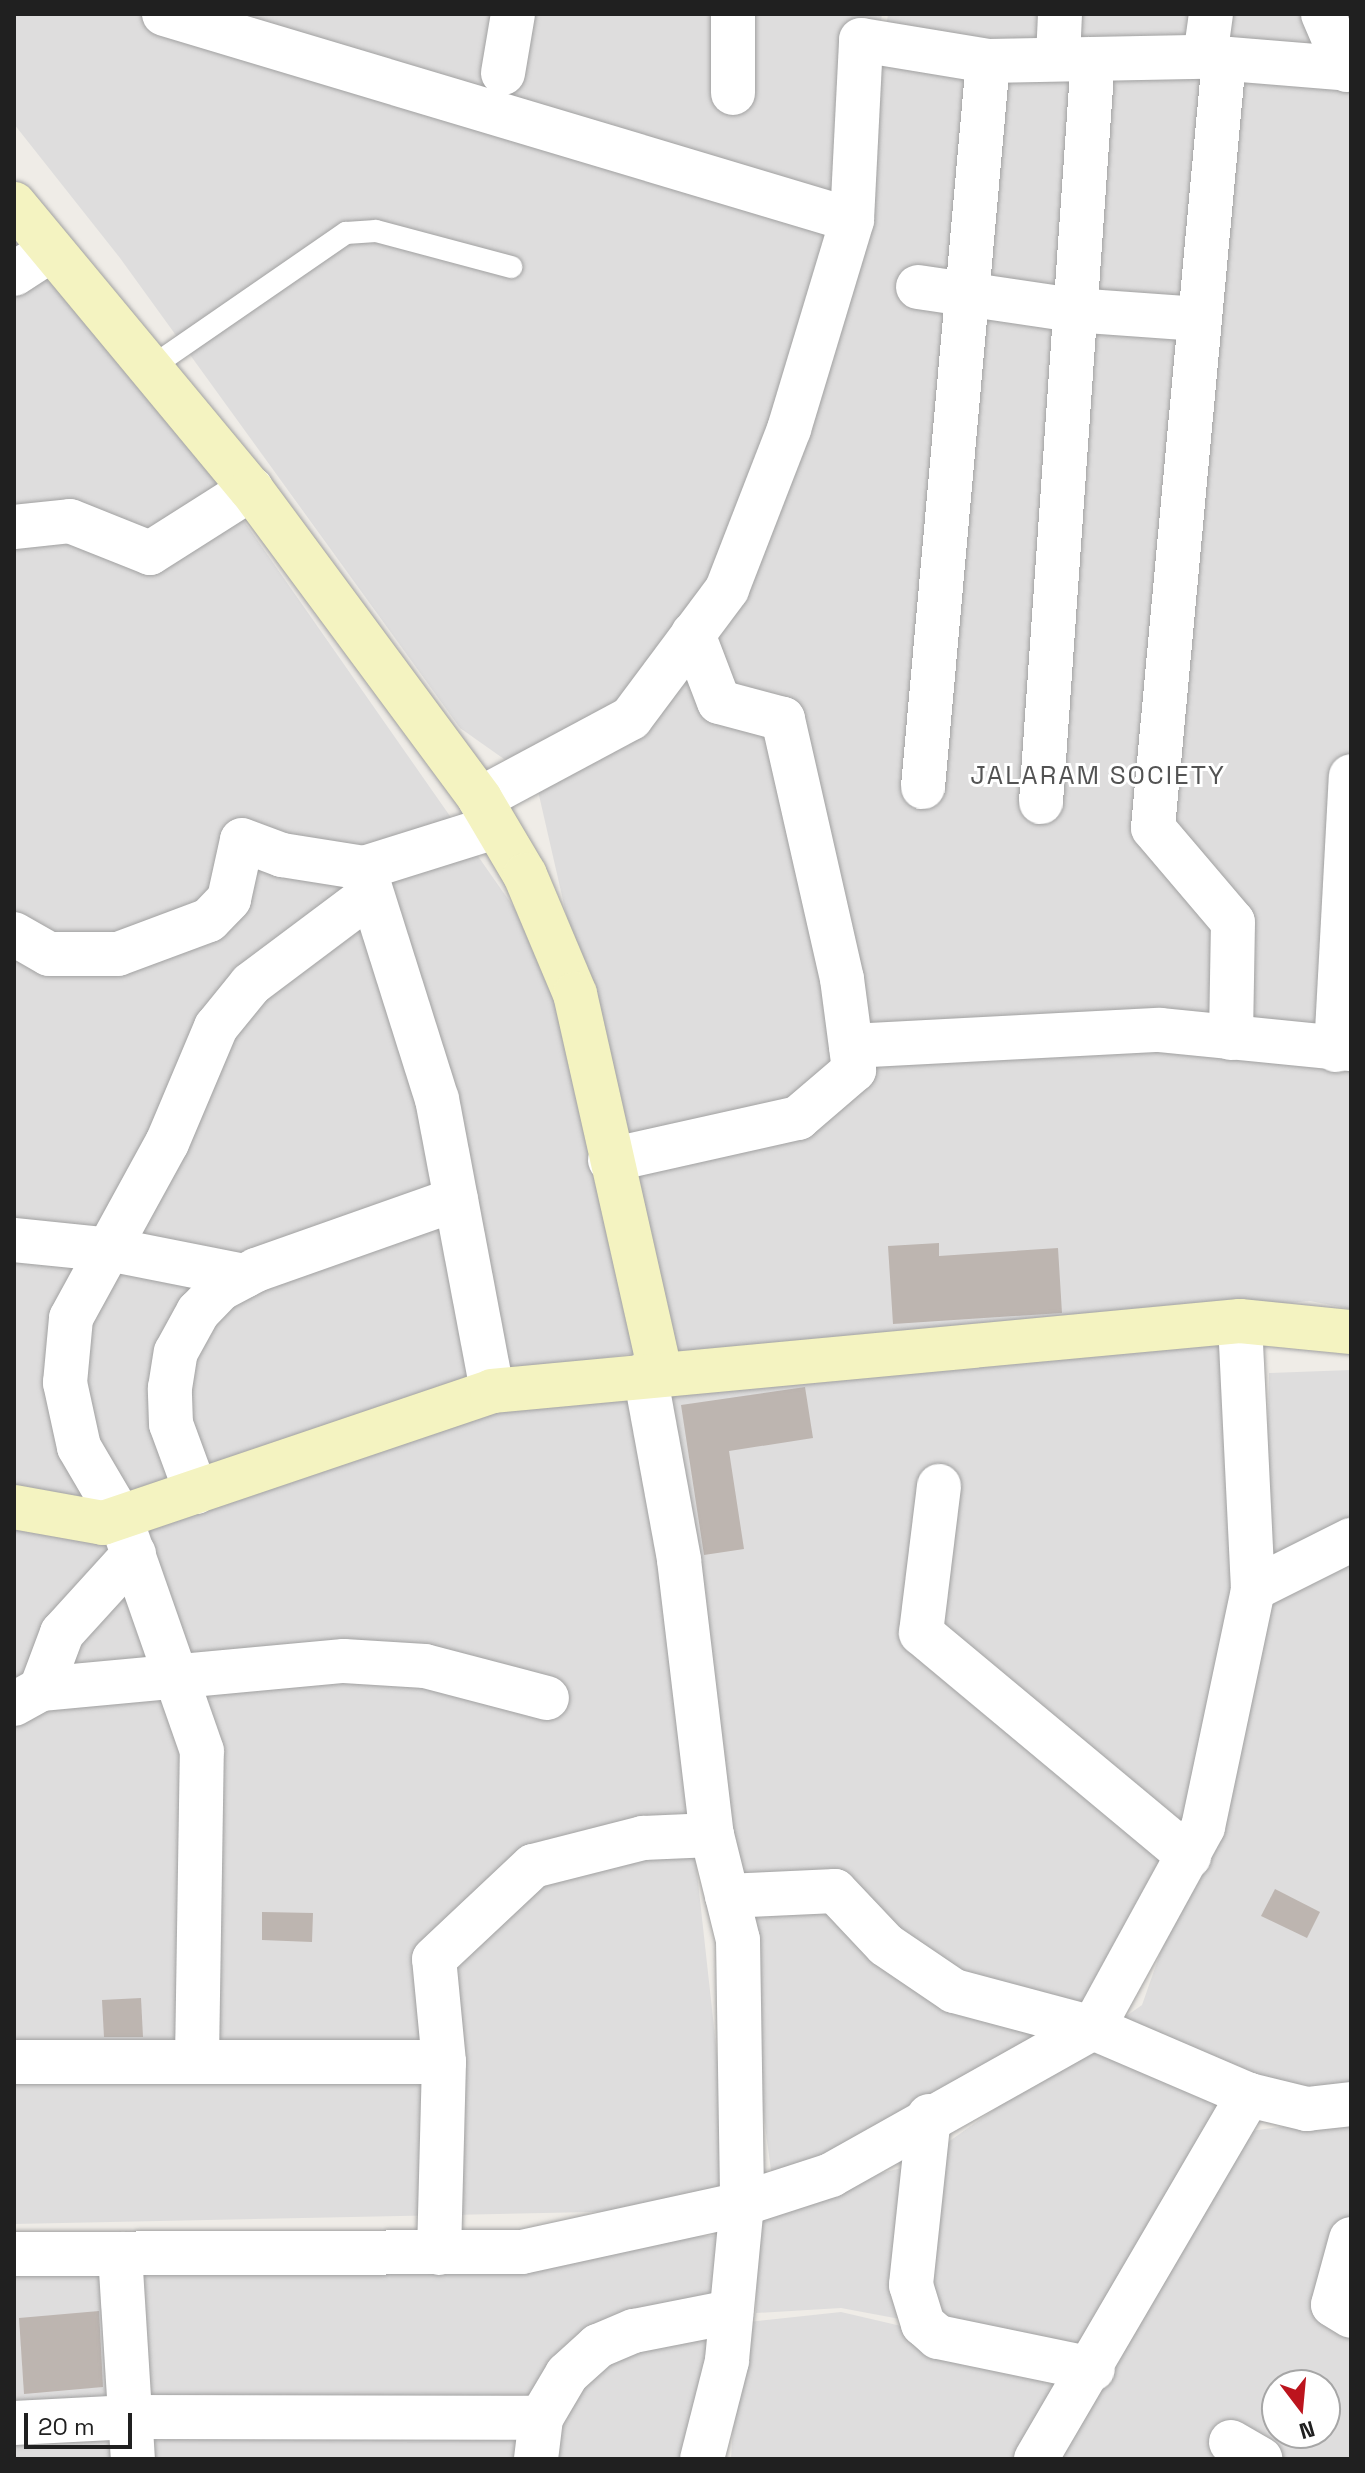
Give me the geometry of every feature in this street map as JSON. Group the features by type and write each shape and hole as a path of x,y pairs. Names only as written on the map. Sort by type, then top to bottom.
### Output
{"street":[{"path":"164,14 852,220"},
{"path":"503,73 513,14"},
{"path":"733,14 733,93"},
{"path":"1041,802 1073,310 1076,58 1060,14"},
{"path":"1211,14 1214,58 1199,319 1153,828 1233,922 1231,1038"},
{"path":"197,2059 202,1751 127,1536 79,1447 65,1383 71,1318 113,1250 190,1098 216,1027 251,984 368,881 487,813 631,718 727,589 783,443 852,220 861,40 896,27 988,61 1214,58 1349,70 1323,14"},
{"path":"923,787 988,61"},
{"path":"14,204 251,489 487,813 525,875 575,994 653,1373 712,1835 738,1940 742,2204 727,2361 702,2459"},
{"path":"14,274 51,250"},
{"path":"918,287 1073,310 1199,319"},
{"path":"14,527 70,521 150,553 251,489"},
{"path":"610,1160 798,1118 854,1070 783,719 719,702 693,634"},
{"path":"851,1046 1160,1030 1344,1049 1351,776"},
{"path":"14,934 49,954 118,954 209,920 229,899 242,840 368,881"},
{"path":"368,881 437,1099 492,1391"},
{"path":"196,1492 171,1424 176,1352 198,1312 244,1276 456,1199"},
{"path":"14,1240 113,1250 244,1276"},
{"path":"14,2254 522,2252 742,2204 831,2175 929,2116 1093,2028 1203,1827 1253,1589 1240,1321"},
{"path":"27,1696 62,1633 127,1536 196,1492 492,1391 653,1373 1240,1321 1351,1332"},
{"path":"939,1486 921,1633 1189,1856"},
{"path":"14,1507 103,1523 127,1536"},
{"path":"1253,1589 1351,1540"},
{"path":"27,1696 177,1676 344,1661 411,1665 547,1698"},
{"path":"439,2253 444,2062 434,1959 533,1866 643,1838 712,1835"},
{"path":"727,1896 835,1891 886,1945 954,1991 1093,2028 1249,2095 1307,2109 1351,2104"},
{"path":"14,2062 197,2059 444,2062"},
{"path":"1036,2459 1093,2369 1249,2095"},
{"path":"929,2116 911,2285 923,2324 938,2337 1093,2369"},
{"path":"1351,2239 1333,2305 1351,2316"},
{"path":"120,2254 132,2438"},
{"path":"14,2423 132,2438 539,2439 567,2374 598,2346 634,2331 731,2312"}],"lane":[{"path":"150,368 346,233 376,231 511,267"}],"shaded area":[{"path":"14,14 882,14 861,168 691,660 535,781 460,728 120,258 14,124"},
{"path":"888,14 1331,14 1351,36 1351,1309 1310,1301 668,1360 536,782 695,663 866,169"},
{"path":"14,211 84,292 540,945 646,1351 486,1378 104,1519 14,1501"},
{"path":"1226,1328 1250,1510 1227,1715 1135,1997 1051,2056 774,2193 666,1385"},
{"path":"1351,1370 1351,2090 1256,2096 1083,2370 986,2335 841,2308 756,2313 757,2205 917,2164 1142,2005 1243,1717 1266,1510 1269,1373"},
{"path":"645,1400 734,2209 14,2224 14,1513 107,1529 497,1403"},
{"path":"1351,2117 1351,2459 1044,2459 1251,2131"},
{"path":"735,2235 722,2459 14,2459 14,2260"},
{"path":"841,2312 983,2345 1080,2383 1034,2459 731,2459 739,2323"}],"building":[{"path":"939,1243 939,1256 1058,1248 1062,1313 893,1324 888,1246"},
{"path":"805,1387 813,1438 729,1451 744,1549 704,1555 681,1405"},
{"path":"1275,1889 1320,1912 1307,1938 1261,1916"},
{"path":"262,1912 313,1913 312,1942 262,1940"},
{"path":"141,1998 143,2037 104,2037 102,2000"},
{"path":"99,2311 103,2387 24,2394 19,2318"}],"district":[{"name":"JALARAM SOCIETY","path":"1098,776"}]}
